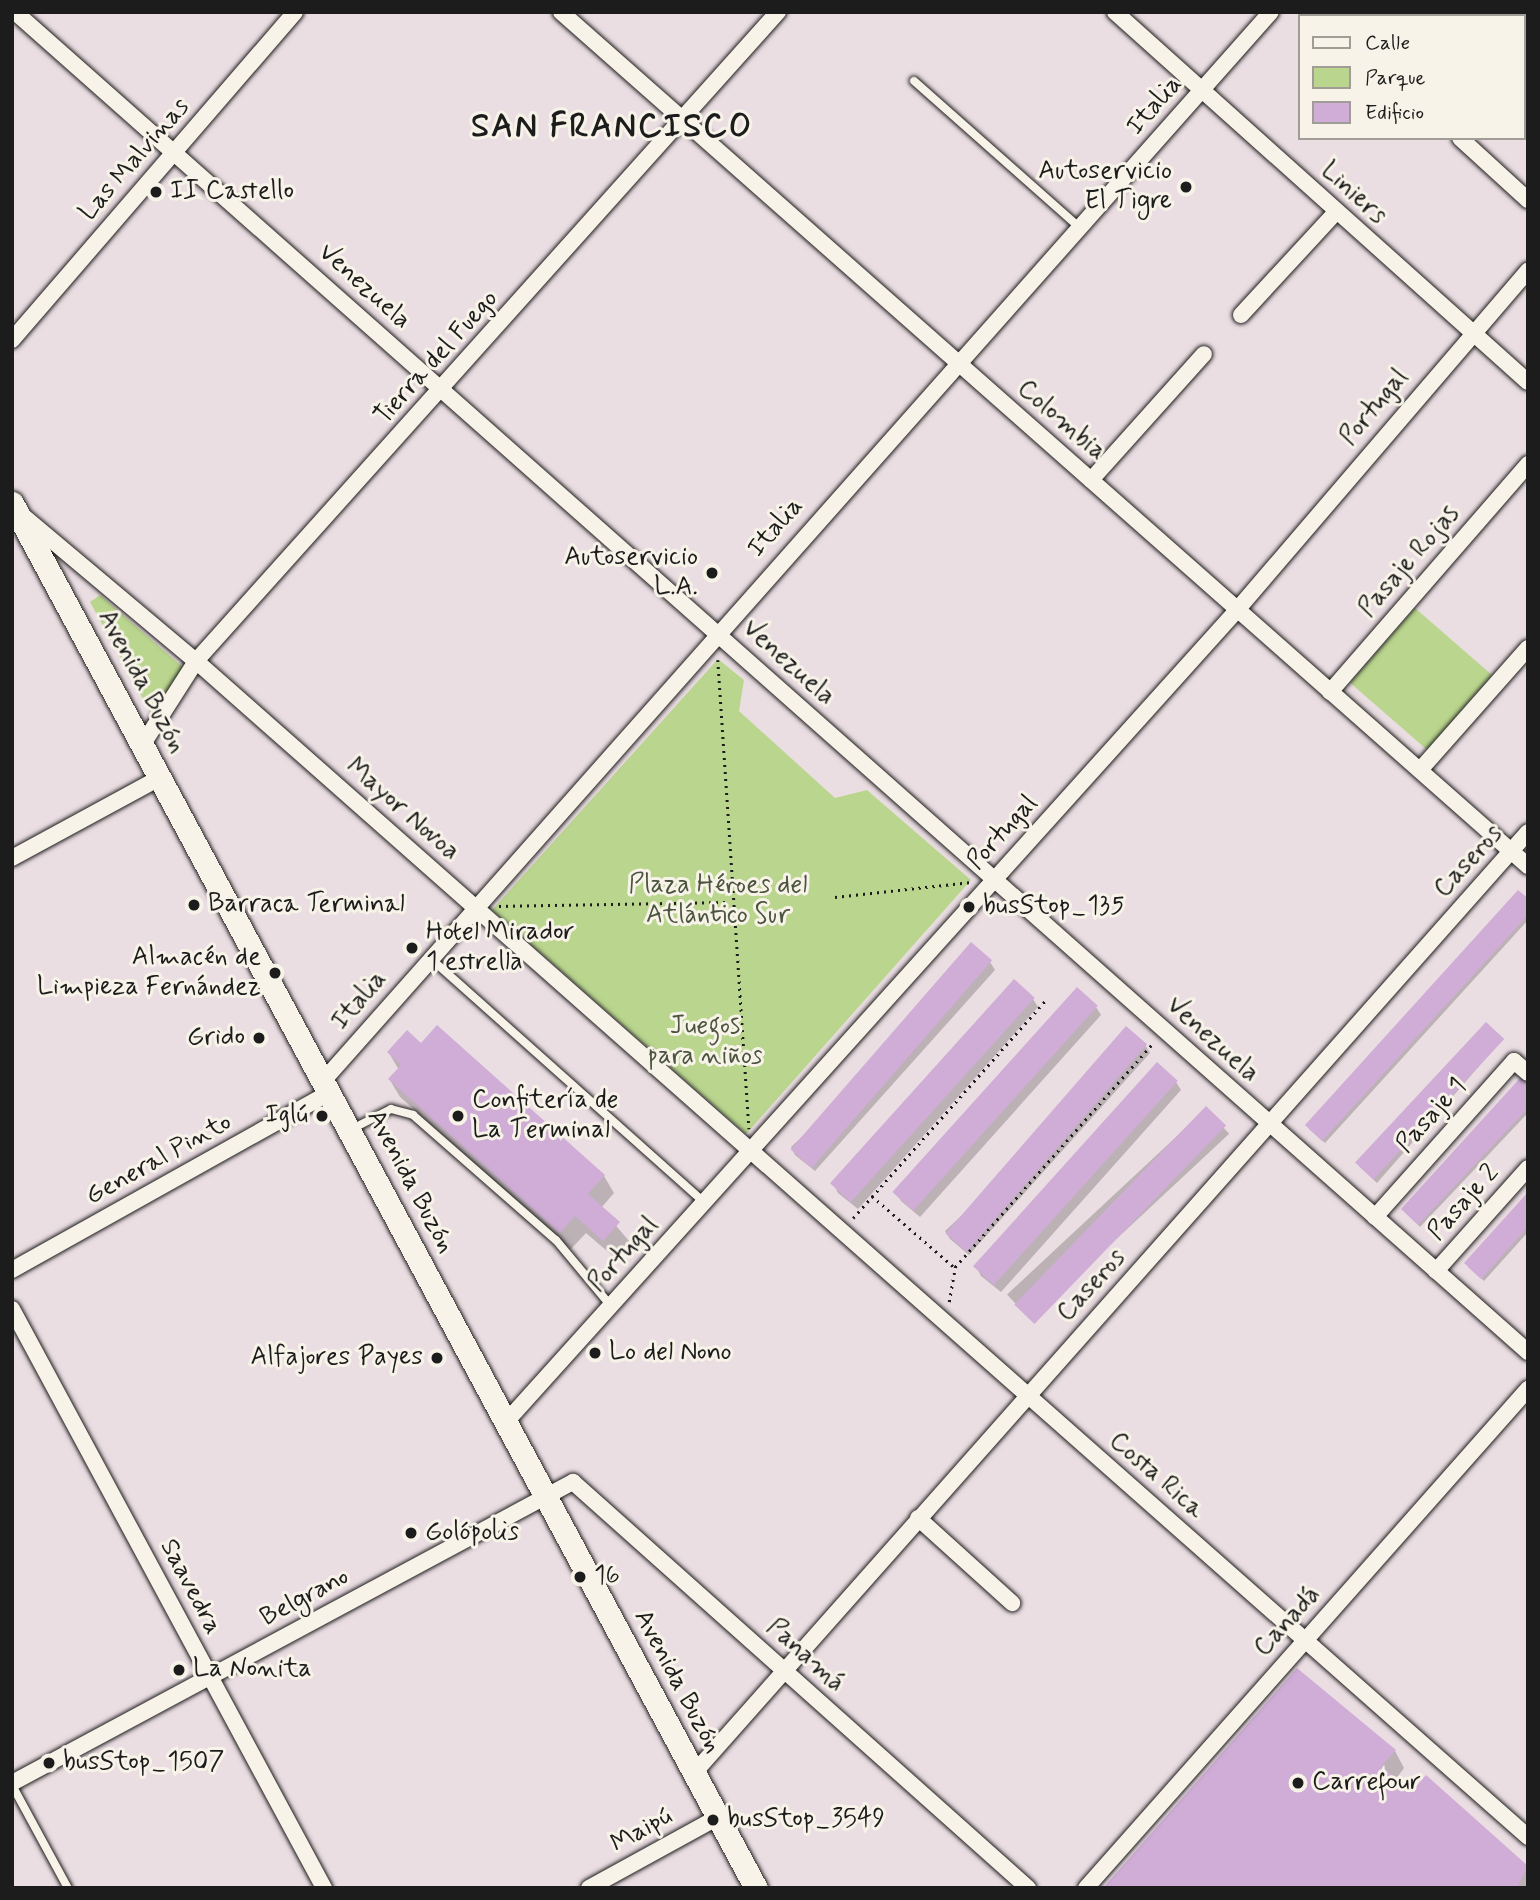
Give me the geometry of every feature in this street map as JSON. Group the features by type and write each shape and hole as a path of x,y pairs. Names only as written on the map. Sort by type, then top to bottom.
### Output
{"main road":[{"name":"Avenida Buzón","path":"14,507 756,1888"}],"street":[{"name":"Venezuela","path":"15,12 1528,1352"},
{"name":"Las Malvinas","path":"12,340 295,12"},
{"name":"Colombia","path":"561,12 1528,866"},
{"name":"Tierra del Fuego","path":"143,744 196,661 778,12"},
{"name":"Liniers","path":"1115,12 1528,382"},
{"name":"Italia","path":"327,1086 474,907 956,361 1080,228 1271,12"},
{"path":"1462,140 1528,200"},
{"path":"1241,315 1336,212"},
{"name":"Portugal","path":"506,1422 1237,610 1471,332 1528,271"},
{"path":"1091,480 1204,354"},
{"name":"Pasaje Rojas","path":"1330,692 1528,464"},
{"name":"Mayor Novoa","path":"14,507 196,661 751,1151"},
{"path":"1420,770 1528,648"},
{"path":"12,858 161,777"},
{"name":"Caseros","path":"694,1773 1528,832"},
{"name":"Pasaje 1","path":"1375,1217 1514,1061 1528,1073"},
{"name":"General Pinto","path":"12,1270 327,1086"},
{"name":"Costa Rica","path":"751,1151 1528,1837"},
{"name":"Pasaje 2","path":"1436,1271 1528,1168"},
{"name":"Saavedra","path":"12,1309 324,1888"},
{"name":"Canadá","path":"1086,1888 1528,1390"},
{"name":"Panamá","path":"546,1496 573,1482 1028,1888"},
{"name":"Belgrano","path":"12,1784 546,1496"},
{"path":"918,1518 1013,1603"},
{"name":"Maipú","path":"589,1888 718,1817"}],"lane":[{"path":"914,81 1080,228"},
{"path":"430,958 705,1203"},
{"path":"350,1130 391,1109 413,1115 556,1240 611,1306"},
{"path":"12,1784 68,1888"}],"path":[{"path":"716,633 732,902 751,1151"},
{"path":"835,897 994,879"},
{"path":"474,907 732,902"},
{"path":"841,1231 1047,999"},
{"path":"945,1323 955,1267 1165,1030"},
{"path":"872,1196 955,1267"}],"green space":[{"path":"100,595 185,669 155,721 90,602"},
{"path":"1415,608 1492,675 1427,750 1350,683"},
{"name":"Plaza Héroes del Atlántico Sur","path":"718,659 744,680 739,711 835,798 867,790 971,880 746,1134 492,910"}],"building":[{"path":"1518,890 1528,898 1528,915 1322,1141 1305,1125"},
{"path":"971,942 992,960 812,1168 791,1150"},
{"path":"1014,979 1035,998 851,1202 830,1183"},
{"path":"1077,987 1098,1006 913,1211 892,1192"},
{"path":"1486,1022 1504,1039 1373,1179 1355,1162"},
{"path":"437,1025 605,1175 588,1194 620,1222 603,1241 575,1216 560,1233 388,1079 401,1065 387,1052 407,1030 421,1043"},
{"path":"1126,1026 1147,1044 967,1252 946,1234"},
{"path":"1157,1062 1178,1081 994,1285 973,1266"},
{"path":"1521,1077 1528,1082 1528,1108 1418,1225 1401,1209"},
{"path":"1206,1106 1226,1125 1034,1324 1014,1305"},
{"path":"1528,1192 1528,1227 1481,1279 1464,1263"},
{"name":"Carrefour","path":"1297,1668 1396,1750 1382,1766 1411,1792 1426,1775 1528,1866 1517,1888 1103,1888"}],"place":[{"name":"Autoservicio El Tigre","path":"1186,187"},
{"name":"II Castello","path":"156,192"},
{"name":"Autoservicio L.A.","path":"712,573"},
{"name":"Barraca Terminal","path":"194,905"},
{"name":"busStop_135","path":"969,907"},
{"name":"Hotel Mirador 1 estrella","path":"412,948"},
{"name":"Almacén de Limpieza Fernández","path":"275,973"},
{"name":"Grido","path":"259,1038"},
{"name":"Iglú","path":"322,1116"},
{"name":"Confitería de La Terminal","path":"458,1116"},
{"name":"Lo del Nono","path":"595,1353"},
{"name":"Alfajores Payes","path":"437,1358"},
{"name":"Golópolis","path":"411,1533"},
{"name":"16","path":"580,1577"},
{"name":"La Nonita","path":"179,1670"},
{"name":"busStop_1507","path":"49,1763"},
{"name":"Carrefour","path":"1298,1783"},
{"name":"busStop_3549","path":"713,1820"}],"district":[{"name":"SAN FRANCISCO","path":"612,128"}],"park label":[{"name":"Juegos para niños","path":"705,1042"}]}
